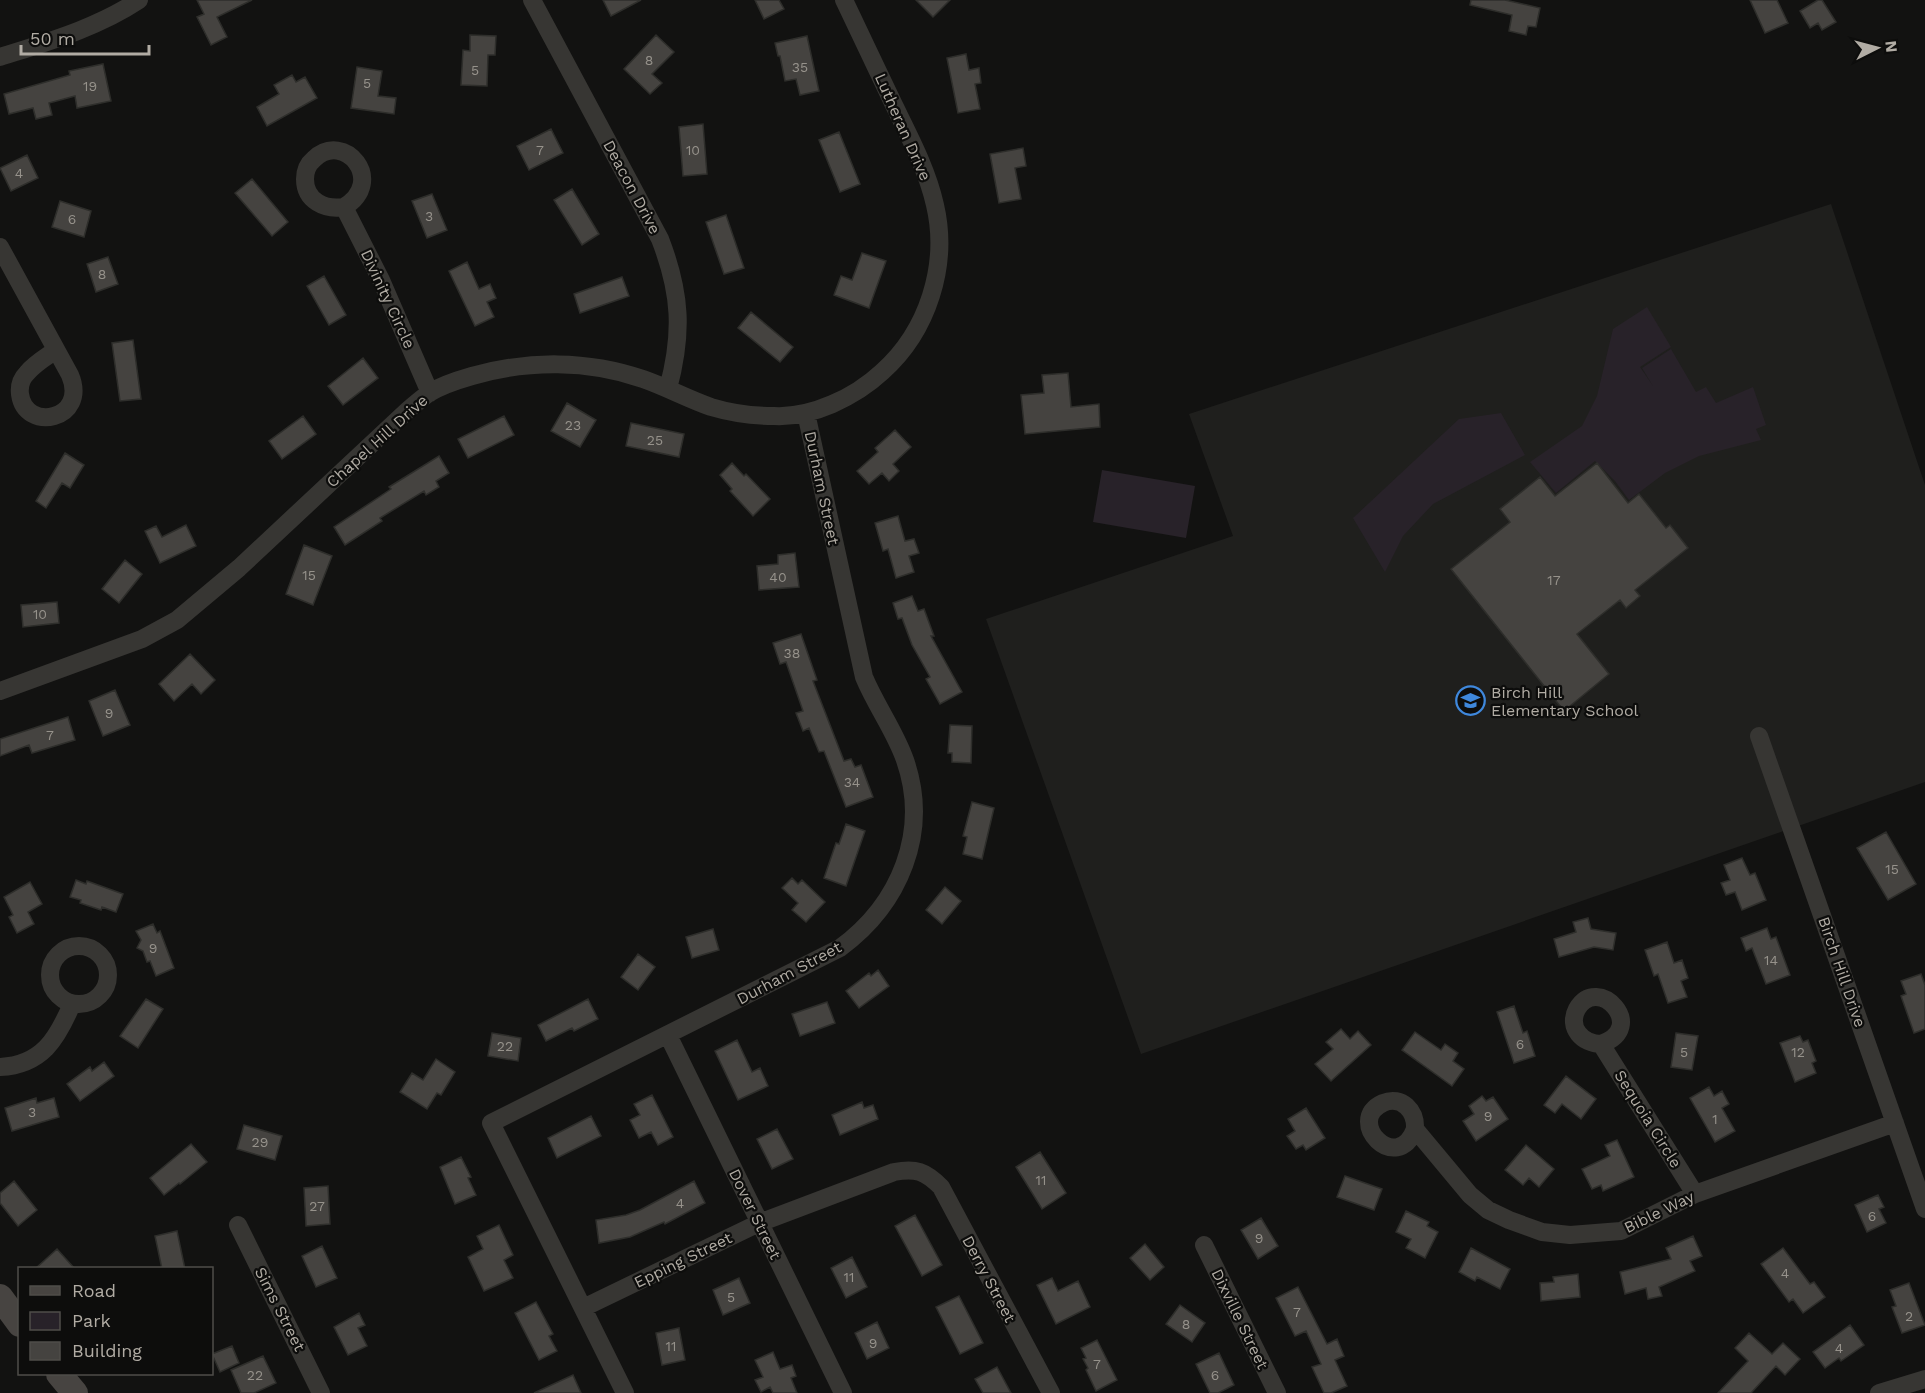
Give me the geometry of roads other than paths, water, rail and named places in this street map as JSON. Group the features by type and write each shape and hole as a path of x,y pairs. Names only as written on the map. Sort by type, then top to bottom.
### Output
{"main road":[{"path":"0,1297 18,1321"},
{"path":"60,1375 75,1393"}],"street":[{"path":"0,57 67,35 101,21 139,0"},
{"name":"Deacon Drive","path":"532,0 660,239 671,267 678,309 678,342 668,389"},
{"name":"Lutheran Drive","path":"806,413 856,391 891,364 911,337 927,309 935,284 938,259 939,232 928,180 844,0"},
{"name":"Divinity Circle","path":"344,207 381,280 430,393"},
{"path":"0,247 56,350"},
{"name":"Chapel Hill Drive","path":"0,690 142,639 177,620 239,567 408,410 430,393 466,378 529,364 566,365 614,370 733,412 777,417 806,413"},
{"name":"Durham Street","path":"625,1393 491,1123 826,956 855,937 871,921 894,890 909,851 914,808 906,762 864,678 806,413"},
{"name":"Birch Hill Drive","path":"1759,736 1895,1123 1918,1165 1925,1209"},
{"path":"0,1067 20,1064 44,1052 57,1036 72,1004"},
{"name":"Dover Street","path":"668,1035 843,1393"},
{"name":"Sequoia Circle","path":"1601,1044 1695,1194"},
{"name":"Bible Way","path":"1416,1129 1470,1195 1488,1210 1542,1232 1570,1235 1621,1231 1695,1194 1895,1123"},
{"name":"Epping Street","path":"583,1308 759,1223 894,1172 907,1169 920,1171"},
{"name":"Derry Street","path":"920,1171 941,1187 1051,1393"},
{"name":"Sims Street","path":"238,1226 321,1393"},
{"name":"Dixville Street","path":"1204,1245 1277,1393"},
{"path":"1879,1393 1925,1379"}],"place":[{"name":"Birch Hill Elementary School","path":"1470,701"}]}
